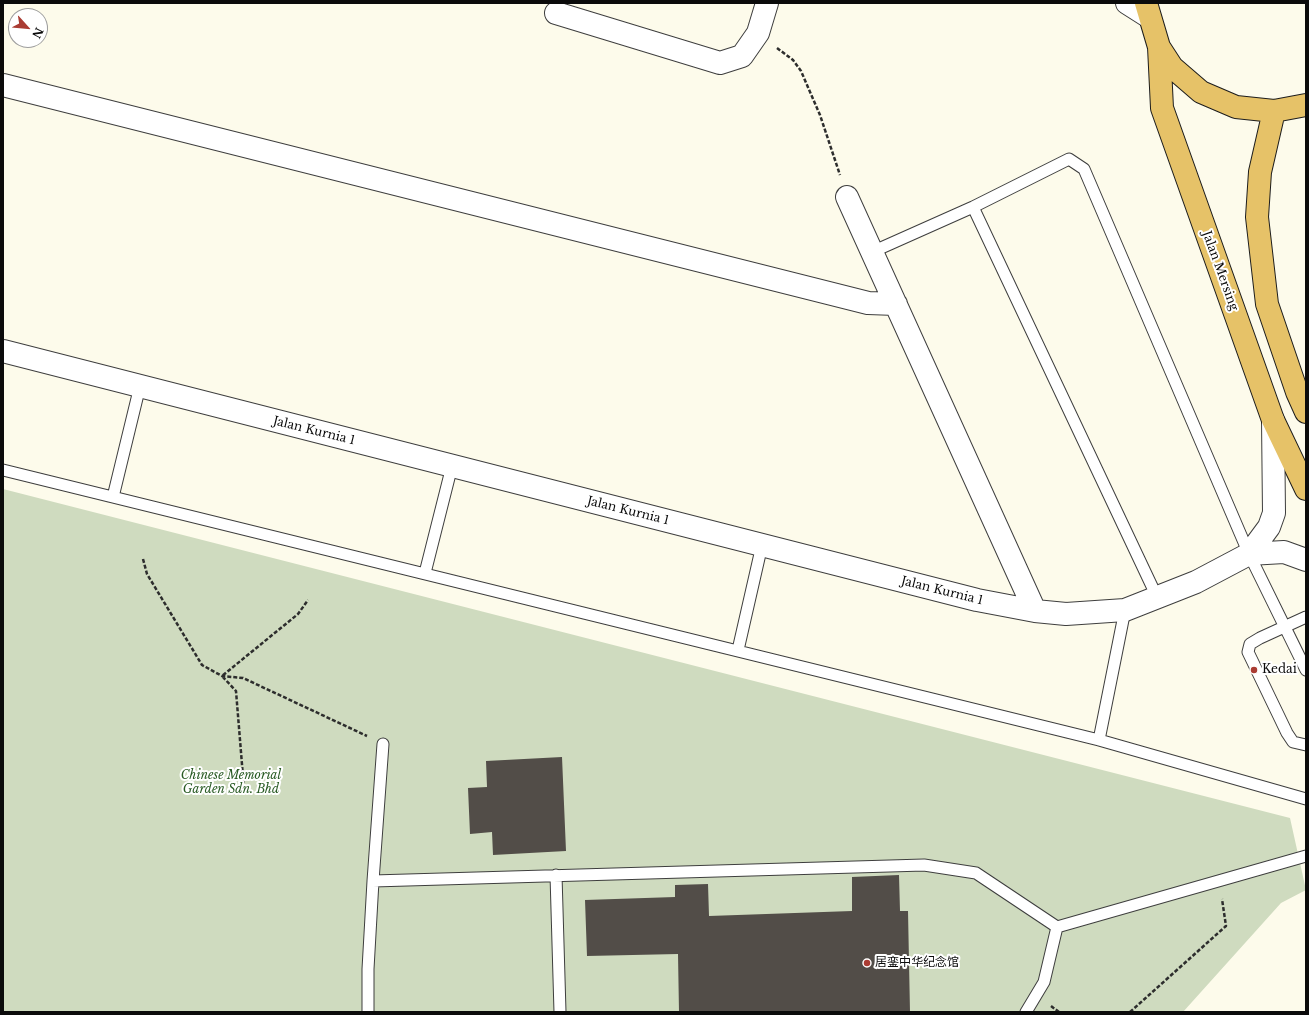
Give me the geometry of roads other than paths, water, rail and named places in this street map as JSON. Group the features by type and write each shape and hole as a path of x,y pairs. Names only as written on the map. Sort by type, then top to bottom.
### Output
{"highway":[{"path":"1147,10 1159,47 1172,67 1201,92 1236,107 1274,111 1306,104"},
{"name":"Jalan Mersing","path":"1159,47 1162,108 1273,420 1306,489"},
{"path":"1274,111 1260,172 1258,224 1267,304 1297,392 1306,412"}],"street":[{"path":"556,13 720,63 742,56 758,33 767,3"},
{"path":"1127,3 1147,10"},
{"path":"3,85 868,303 896,304"},
{"path":"847,196 1035,611"},
{"name":"Jalan Kurnia 1","path":"3,351 977,600 1035,611 1066,614 1125,610 1196,582 1249,554"},
{"path":"1249,554 1269,527 1274,513 1273,420"},
{"path":"1249,554 1284,552 1306,560"}],"lane":[{"path":"872,252 973,207 1069,159 1084,169 1249,554 1306,670"},
{"path":"973,207 1157,597"},
{"path":"113,497 140,386"},
{"path":"424,573 452,466"},
{"path":"3,470 1099,740 1306,799"},
{"path":"738,650 762,545"},
{"path":"1099,740 1125,610"},
{"path":"1306,617 1250,644 1248,652 1286,733 1293,742 1306,745"},
{"path":"368,1012 368,968 372,880 384,744"},
{"path":"372,880 924,865 976,873 1057,927 1306,856"},
{"path":"556,875 560,1012"},
{"path":"1026,1012 1044,982 1057,927"}],"place":[{"name":"Kedai","path":"1254,670"},
{"name":"居銮中华纪念馆","path":"867,963"}],"park label":[{"name":"Chinese Memorial Garden Sdn. Bhd","path":"231,783"}]}
